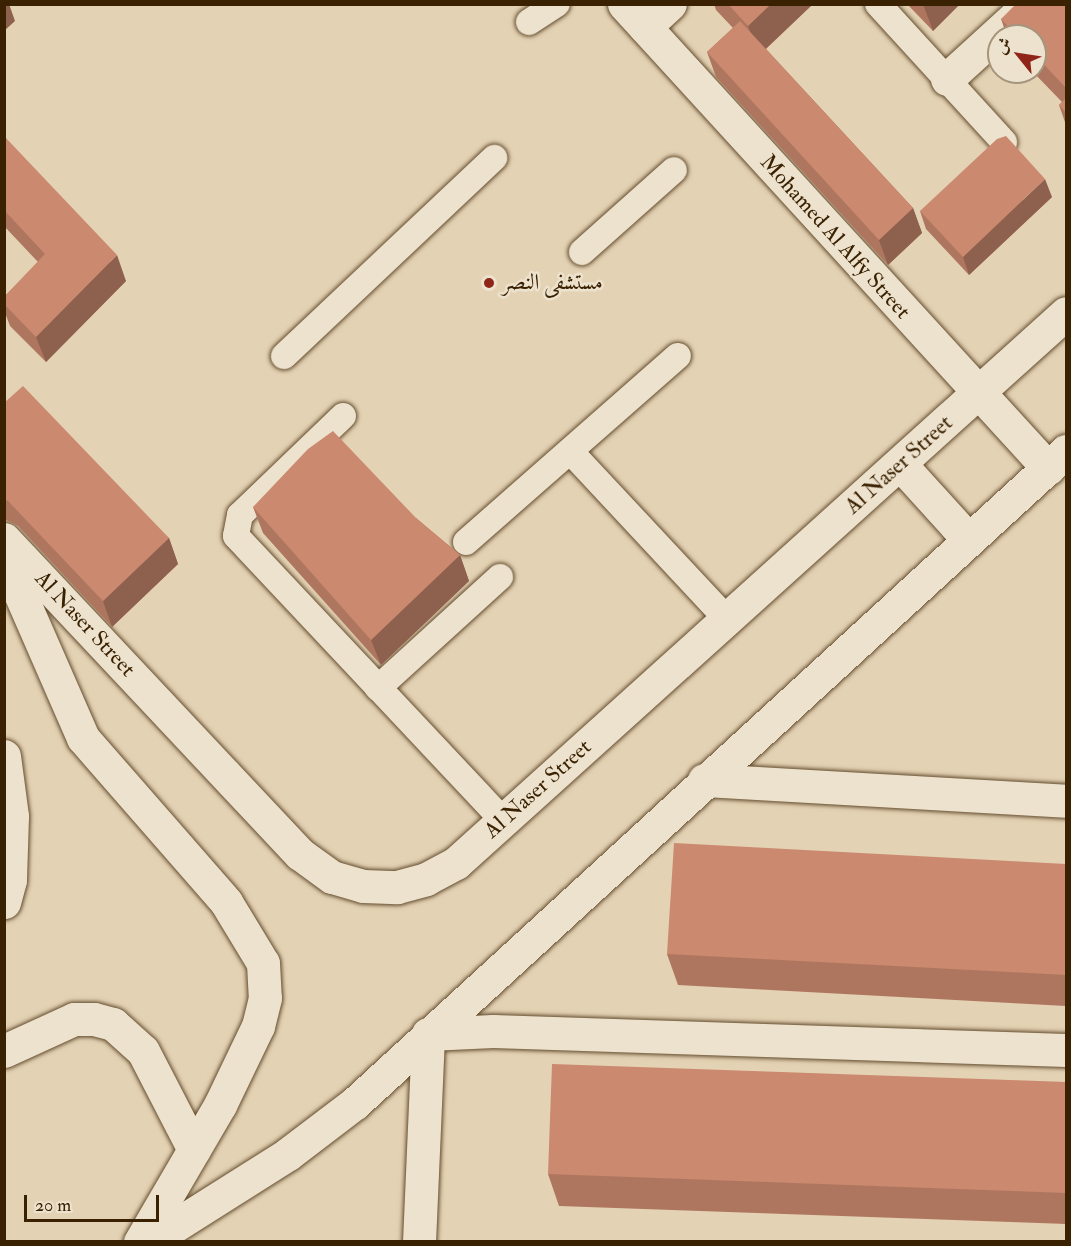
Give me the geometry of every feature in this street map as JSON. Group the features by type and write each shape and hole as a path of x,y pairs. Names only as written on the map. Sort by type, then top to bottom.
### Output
{"street":[{"path":"635,16 670,4"},
{"path":"947,79 1029,4"},
{"name":"Mohamed Al Alfy Street","path":"635,16 979,394 1057,459"},
{"name":"Al Naser Street","path":"4,539 300,854 332,877 363,886 397,887 426,879 456,862 726,618 901,465 1066,313"},
{"path":"149,1242 288,1154 355,1103 704,780 1057,459"},
{"path":"901,465 968,540"},
{"path":"4,557 83,738 226,902 263,963 266,998 258,1026 194,1150 140,1242"},
{"path":"4,756 12,816 10,880 4,902"},
{"path":"704,780 1066,801"},
{"path":"4,1052 74,1019 94,1019 113,1024 130,1036 142,1051 194,1150"},
{"path":"428,1034 493,1031 1066,1050"},
{"path":"419,1242 428,1034"}],"lane":[{"path":"529,22 557,4"},
{"path":"878,4 1004,142"},
{"path":"285,356 494,158"},
{"path":"582,252 674,170"},
{"path":"466,542 678,356"},
{"path":"343,416 240,515 234,530 239,542 503,820"},
{"path":"570,451 726,618"},
{"path":"378,688 500,577"}],"building":[{"path":"728,4 771,4 748,26"},
{"path":"1016,4 1066,4 1066,88 1047,68 1047,24 1006,24 1001,19"},
{"path":"740,21 913,208 879,240 707,52"},
{"path":"1066,98 1066,113 1059,105"},
{"path":"4,136 117,255 36,337 4,304 4,297 45,254 4,210"},
{"path":"1006,136 1045,179 963,257 920,211 997,139"},
{"path":"23,386 169,538 103,601 4,499 4,403"},
{"path":"333,431 416,518 460,555 371,640 253,507 308,449"},
{"path":"674,843 1066,864 1066,975 667,954"},
{"path":"552,1064 1066,1082 1066,1193 548,1174"}],"place":[{"name":"مستشفى النصر","path":"489,283"}]}
